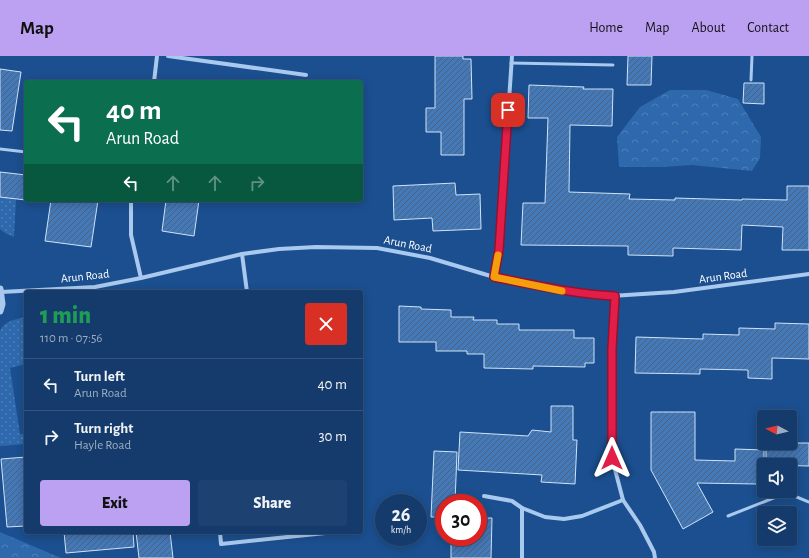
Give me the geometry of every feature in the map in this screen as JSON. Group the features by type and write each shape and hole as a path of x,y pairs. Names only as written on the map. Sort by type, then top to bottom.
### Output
{"street":[{"path":"154,80 157,56"},
{"path":"168,56 306,76"},
{"path":"494,277 499,250 512,56"},
{"path":"131,202 131,235 142,278"},
{"name":"Arun Road","path":"1,291 95,286 142,278 242,254 279,249 316,247 377,248 430,258 494,277 581,294 615,296 674,292 809,274"},
{"path":"242,254 247,290"},
{"path":"0,311 2,304 1,291"},
{"path":"615,296 612,349 612,458 623,500 640,525 654,552 655,558"},
{"path":"487,497 512,501 522,508 545,517 564,519 582,516 623,500"},
{"path":"522,508 522,558"},
{"path":"220,534 221,544 316,534"}],"lane":[{"path":"751,80 752,56"},
{"path":"511,63 613,65"},
{"path":"0,149 24,152"},
{"path":"728,516 776,498 792,495 809,502"}],"green space":[{"path":"670,90 706,90 738,99 761,137 760,158 752,171 692,165 663,167 619,167 617,137 640,107"},
{"path":"0,196 16,199 14,237 0,229"},
{"path":"24,318 24,364 10,368 20,434 24,434 24,444 0,446 0,331 4,325"},
{"path":"0,532 61,558 0,558"}],"building":[{"path":"435,56 463,56 463,59 471,59 472,99 464,99 464,155 441,155 441,132 426,132 426,108 435,108"},
{"path":"628,56 652,56 651,85 627,85"},
{"path":"0,69 21,72 12,131 0,130"},
{"path":"744,83 764,83 764,104 743,103"},
{"path":"529,85 584,87 583,89 613,89 612,126 570,125 569,192 630,194 629,199 675,200 675,198 787,200 787,186 809,186 809,250 782,250 783,227 742,225 741,250 673,248 673,256 628,255 628,246 521,245 523,203 545,203 548,118 528,118"},
{"path":"0,172 24,175 24,200 0,197"},
{"path":"455,183 456,195 480,194 481,229 433,231 432,218 394,220 393,186"},
{"path":"51,202 98,202 91,247 45,241"},
{"path":"166,202 199,202 194,236 162,231"},
{"path":"399,306 421,307 421,309 451,310 451,317 474,317 473,320 497,320 497,324 519,324 519,330 574,330 574,338 594,338 594,363 585,363 585,367 533,366 533,369 484,368 484,354 467,354 467,351 436,351 436,342 399,342"},
{"path":"775,323 809,324 809,359 772,358 772,379 748,378 748,370 700,369 700,374 635,373 636,337 703,339 703,334 739,335 739,328 775,329"},
{"path":"551,406 573,406 573,440 577,440 575,484 541,482 542,475 458,470 460,432 528,436 532,430 551,432"},
{"path":"651,412 695,412 695,460 735,461 735,449 764,450 764,458 757,458 757,484 697,483 713,512 683,529 651,470"},
{"path":"797,443 809,443 809,466 797,466 797,458 766,458 766,450 797,450"},
{"path":"434,451 457,452 455,494 435,494 435,517 431,517"},
{"path":"24,457 24,526 7,527 1,459"},
{"path":"487,518 492,518 491,558 451,558 451,546 487,546"},
{"path":"64,534 133,534 134,547 66,553"},
{"path":"136,534 170,534 173,558 139,558"}],"slow traffic":[{"path":"498,255 494,277 562,291"}],"route":[{"path":"508,110 499,250 494,277 581,294 615,296 612,349 612,458"}]}
